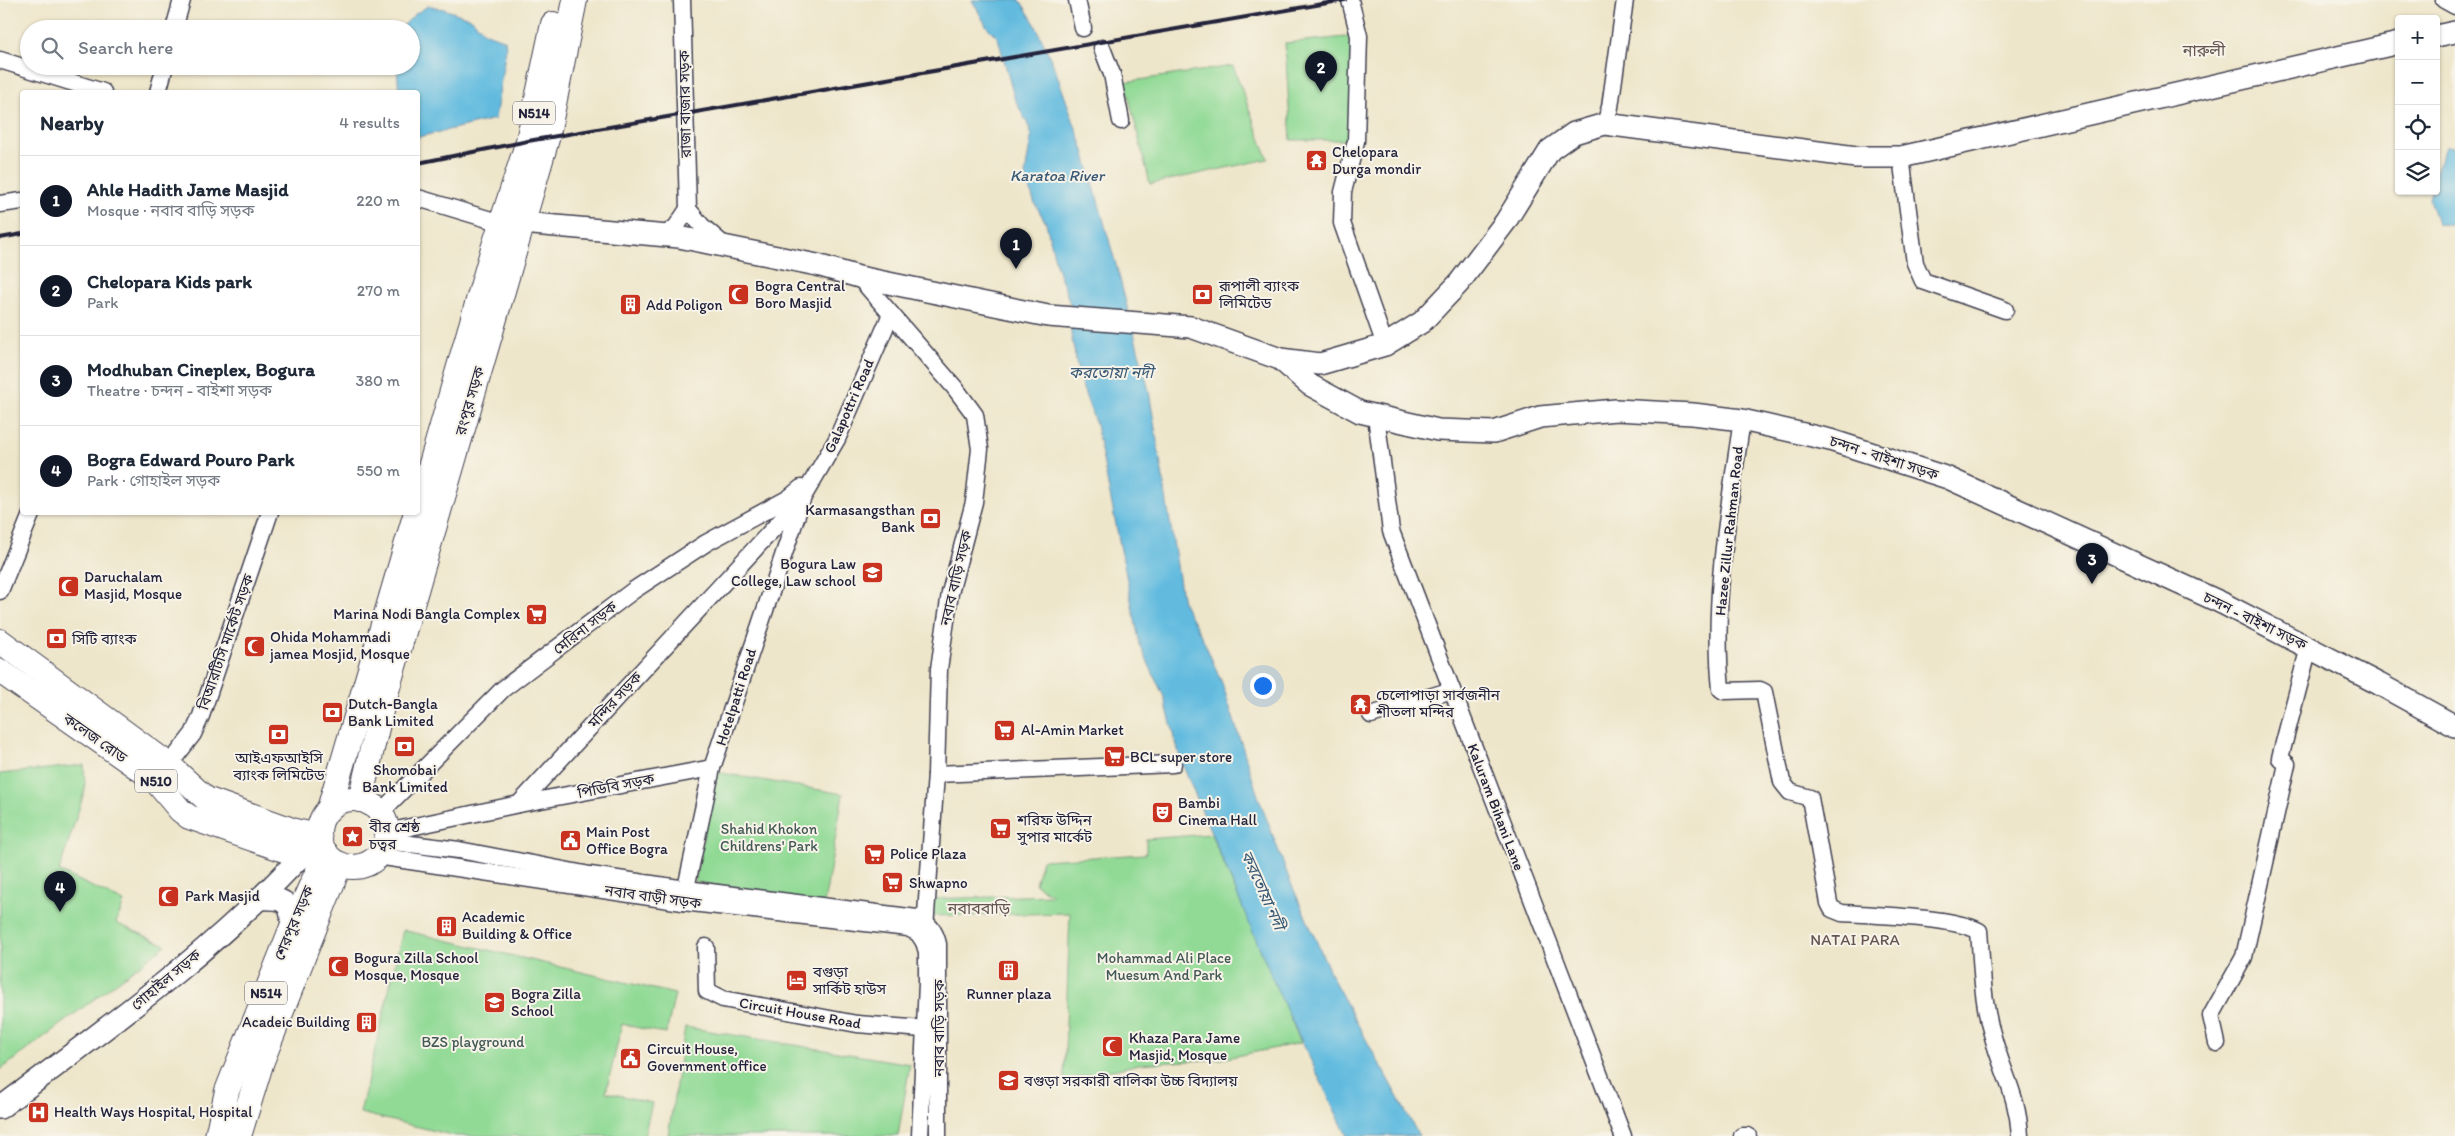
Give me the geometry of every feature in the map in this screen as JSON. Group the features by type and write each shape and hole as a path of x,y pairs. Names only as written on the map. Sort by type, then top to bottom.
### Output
{"highway":[{"name":"রংপুর সড়ক","path":"360,800 381,711 512,223 558,0"},
{"name":"রংপুর সড়ক","path":"420,503 512,223 547,139 575,0"},
{"path":"329,809 338,803 349,800 360,800 374,808 382,836 360,866 322,852 320,826 329,809 415,515"},
{"name":"কলেজ রোড","path":"0,641 39,670 128,748 180,810 189,817 241,836 322,852"},
{"path":"24,688 39,670"},
{"name":"কলেজ রোড","path":"0,671 24,688 128,748 169,765 206,799 295,831 322,852"},
{"name":"শেরপুর সড়ক","path":"217,1136 227,1091 322,852"},
{"name":"শেরপুর সড়ক","path":"239,1136 322,852"}],"main road":[{"path":"2440,35 2455,32"},
{"path":"512,223 663,236 727,247 816,264 859,277 1048,316 1191,327 1280,359 1320,364 1385,345 1422,322 1459,283 1506,221 1550,150 1574,133 1605,124 1856,157 1901,157 2395,44"},
{"name":"চন্দন - বাইশা সড়ক","path":"1280,359 1310,385 1360,412 1438,430 1494,432 1540,417 1616,410 1693,414 1742,420 1830,440 1948,478 2222,603 2309,647 2455,726"},
{"name":"গোহাইল সড়ক","path":"0,1108 136,1006 242,916 259,899 322,852"},
{"path":"259,899 277,898 288,905 292,913 292,927"}],"street":[{"path":"176,20 182,0"},
{"name":"রাজা বাজার সড়ক","path":"682,0 688,209"},
{"path":"1077,0 1084,28"},
{"path":"1350,0 1359,36 1356,141 1343,192 1342,223 1385,345"},
{"path":"1605,124 1610,107 1625,0"},
{"path":"2444,0 2455,6"},
{"path":"1102,48 1112,74 1121,120"},
{"path":"0,60 20,66"},
{"path":"48,75 97,90"},
{"path":"159,90 163,75"},
{"path":"1901,157 1915,263 1923,281 2005,310"},
{"path":"420,199 512,223"},
{"path":"0,204 20,201"},
{"path":"663,236 676,227 688,209 702,226 727,247"},
{"name":"নবাব বাড়ি সড়ক","path":"859,277 975,415 980,450 974,502 950,593 940,659 936,774 927,923 924,942 927,952 933,1030 938,1136"},
{"name":"Galapottri Road","path":"803,497 837,438 891,314"},
{"name":"Kaluram Bihani Lane","path":"1376,416 1391,531 1623,1136"},
{"name":"Hazee Zillur Rahman Road","path":"1742,420 1726,528 1718,611 1718,654 1721,689 1724,691 1760,690 1764,692 1782,782 1790,792 1810,798 1828,903 1832,909 1842,913 1924,920 1972,927 1979,931 1986,1004 1993,1038 2007,1073 2019,1114 2020,1136"},
{"name":"মেরিনা সড়ক","path":"382,836 503,690 634,590 706,543 789,498 815,476"},
{"name":"Hotelpatti Road","path":"684,896 712,768 803,497"},
{"name":"মন্দির সড়ক","path":"519,804 803,497"},
{"path":"0,591 31,515"},
{"name":"বিআরটিসি মার্কেট সড়ক","path":"169,765 193,734 201,716 269,515"},
{"path":"2217,1043 2211,1016 2244,957 2287,764 2280,758 2309,647"},
{"path":"1371,715 1452,690"},
{"path":"936,774 1173,764"},
{"name":"পিডিবি সড়ক","path":"519,804 712,768"},
{"path":"382,836 519,804"},
{"name":"নবাব বাড়ী সড়ক","path":"382,836 590,875 684,896 908,928 918,933 924,942"},
{"name":"নবাব বাড়ী সড়ক","path":"684,896 917,918 927,923"},
{"name":"নবাব বাড়ি সড়ক","path":"920,1136 933,1030 938,944 935,932 927,923"},
{"name":"Circuit House Road","path":"706,947 707,991 722,999 857,1024 933,1030"},
{"path":"1742,1136 1748,1136"}],"green space":[{"path":"1356,36 1353,140 1291,140 1285,43"},
{"path":"1233,66 1268,159 1150,184 1125,82"},
{"path":"84,765 85,790 59,871 124,902 116,923 166,945 0,1070 0,774"},
{"name":"Shahid Khokon Childrens' Park","path":"715,772 843,794 824,904 695,882"},
{"name":"Mohammad Ali Place Muesum And Park","path":"1211,834 1301,1043 1221,1059 1139,1064 1064,1081 1070,913 929,916 929,899 1053,895 1035,884 1042,860 1146,854 1146,839"},
{"name":"BZS playground","path":"403,930 675,994 666,1034 622,1024 606,1092 652,1103 644,1136 456,1136 360,1113"},
{"path":"685,1027 910,1064 898,1136 668,1136"}],"water":[{"name":"করতোয়া নদী","path":"972,0 1020,0 1035,24 1055,69 1084,151 1149,391 1183,603 1203,639 1222,683 1258,796 1290,881 1334,981 1419,1136 1347,1136 1279,994 1181,761 1164,697 1140,645 1096,425 1079,377 1071,334 1072,309 1056,264 1046,223 1035,204 1025,175 1031,138 1029,127 1014,97 998,38 987,27"},
{"path":"428,6 444,9 472,19 484,32 505,40 506,48 495,119 420,137 420,90 399,90 398,75 420,75 420,20 409,20"},
{"path":"2446,146 2455,147 2455,226 2437,223 2429,199 2430,195 2440,195 2440,161"}],"railway":[{"path":"420,163 528,141 1345,0"},
{"path":"0,238 20,234"}],"place":[{"name":"Chelopara Kids park","path":"1321,92"},
{"name":"Chelopara Durga mondir","path":"1316,161"},
{"name":"Ahle Hadith Jame Masjid","path":"1016,269"},
{"name":"Bogra Central Boro Masjid","path":"739,295"},
{"name":"রূপালী ব্যাংক লিমিটেড","path":"1203,295"},
{"name":"Add Poligon","path":"630,305"},
{"name":"Karmasangsthan Bank","path":"931,519"},
{"name":"Bogura Law College, Law school","path":"872,573"},
{"name":"Modhuban Cineplex, Bogura","path":"2092,584"},
{"name":"Daruchalam Masjid, Mosque","path":"68,586"},
{"name":"Marina Nodi Bangla Complex","path":"536,614"},
{"name":"সিটি ব্যাংক","path":"56,639"},
{"name":"Ohida Mohammadi jamea Mosjid, Mosque","path":"254,646"},
{"name":"চেলোপাড়া সার্বজনীন শীতলা মন্দির","path":"1360,704"},
{"name":"Dutch-Bangla Bank Limited","path":"332,713"},
{"name":"Al-Amin Market","path":"1005,730"},
{"name":"আইএফআইসি ব্যাংক লিমিটেড","path":"279,735"},
{"name":"Shomobai Bank Limited","path":"405,747"},
{"name":"BCL super store","path":"1114,757"},
{"name":"Bambi Cinema Hall","path":"1162,812"},
{"name":"শরিফ উদ্দিন সুপার মার্কেট","path":"1001,829"},
{"name":"বীর শ্রেষ্ঠ চত্বর","path":"353,836"},
{"name":"Main Post Office Bogra","path":"570,841"},
{"name":"Police Plaza","path":"874,854"},
{"name":"Shwapno","path":"893,883"},
{"name":"Park Masjid","path":"169,896"},
{"name":"Bogra Edward Pouro Park","path":"60,912"},
{"name":"Academic Building & Office","path":"446,926"},
{"name":"Bogura Zilla School Mosque, Mosque","path":"338,967"},
{"name":"Runner plaza","path":"1009,971"},
{"name":"বগুড়া সার্কিট হাউস","path":"797,981"},
{"name":"Bogra Zilla School","path":"495,1003"},
{"name":"Acadeic Building","path":"366,1022"},
{"name":"Khaza Para Jame Masjid, Mosque","path":"1113,1047"},
{"name":"Circuit House, Government office","path":"631,1058"},
{"name":"বগুড়া সরকারী বালিকা উচ্চ বিদ্যালয়","path":"1008,1081"},
{"name":"Health Ways Hospital, Hospital","path":"38,1112"}],"district":[{"name":"নারুলী","path":"2204,50"},
{"name":"নবাববাড়ি","path":"979,908"},
{"name":"NATAI PARA","path":"1855,939"}],"water label":[{"name":"Karatoa River","path":"1057,175"}]}
